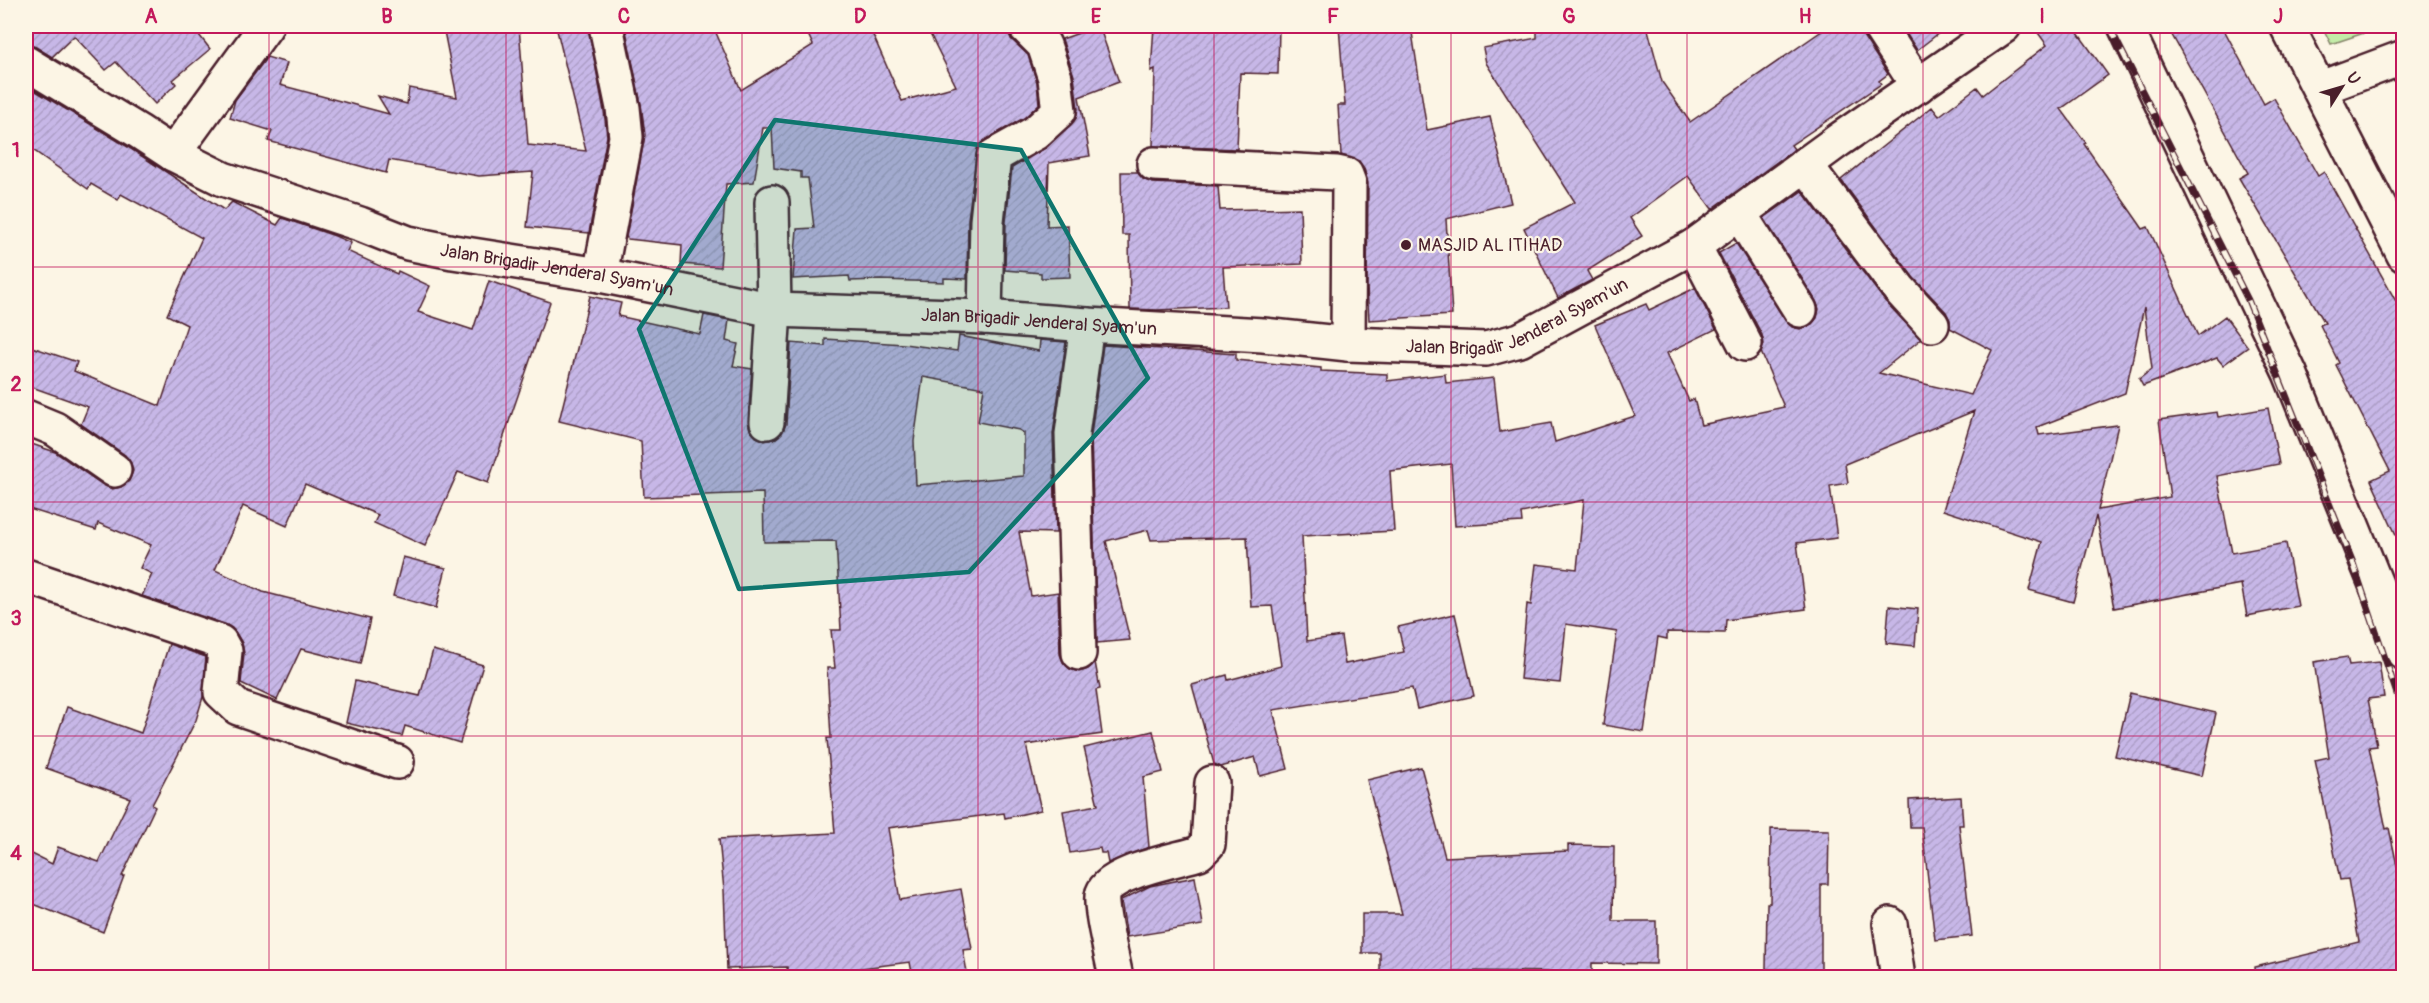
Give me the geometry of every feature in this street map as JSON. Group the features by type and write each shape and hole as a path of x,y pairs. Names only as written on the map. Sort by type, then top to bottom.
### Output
{"main road":[{"path":"173,154 266,26"},
{"path":"600,275 626,137 623,108 606,26"},
{"path":"985,317 987,221 994,156 1035,133 1059,111 1055,78 1044,45 1025,26"},
{"path":"1879,26 1918,86"},
{"name":"Jalan Brigadir Jenderal Syam'un","path":"26,63 173,154 223,179 360,224 408,243 453,252 600,275 774,310 985,317 1263,335 1348,344 1486,349 1520,340 1694,246 1805,164 2004,26"},
{"path":"2125,26 2290,373 2403,653"},
{"path":"2288,26 2403,255"},
{"path":"2321,88 2403,57"},
{"path":"1154,164 1346,175 1349,183 1348,344"},
{"path":"1805,164 1899,289 1932,325"},
{"path":"767,422 774,310 772,202"},
{"path":"1739,213 1800,310"},
{"path":"1694,246 1745,344"},
{"path":"1079,653 1072,434 1087,325"},
{"path":"26,417 55,429 114,470"},
{"path":"26,576 220,642 225,651 221,692 238,708 397,762"},
{"path":"1116,978 1101,896 1106,885 1120,877 1199,853 1208,844 1212,783"},
{"path":"1890,924 1898,978"}],"highlighted area":[{"path":"775,120 1021,150 1148,378 969,572 739,589 639,329"}],"green space":[{"path":"2322,26 2385,26 2331,44"}],"building":[{"path":"26,26 192,26 210,49 173,80 176,84 155,104 116,62 106,70 74,36 52,57 26,44"},
{"path":"443,26 519,26 528,145 586,151 556,26 588,26 607,136 589,233 527,227 533,172 479,176 389,160 386,173 268,141 272,131 230,118 235,100 267,57 287,63 280,85 389,114 378,96 407,104 409,88 457,97"},
{"path":"625,26 713,26 741,90 813,45 804,26 869,26 902,101 956,86 926,26 1007,26 1011,39 1028,55 1037,82 1039,104 1024,118 978,146 968,219 967,279 944,278 944,282 850,281 849,276 793,279 797,229 814,228 808,178 801,178 801,172 774,168 772,128 763,128 754,182 726,184 720,267 681,264 682,245 628,239 626,237 645,135"},
{"path":"1099,26 1119,82 1079,97 1090,156 1049,163 1047,226 1068,225 1070,277 1041,278 1041,273 1005,270 1006,222 1012,168 1047,147 1076,118 1078,109 1074,76 1062,39"},
{"path":"1154,26 1279,26 1278,74 1240,73 1237,149 1153,146 1155,69 1151,71"},
{"path":"1339,26 1411,26 1427,130 1490,117 1511,203 1446,219 1452,315 1369,320 1368,183 1364,168 1359,161 1341,155 1338,105 1345,105"},
{"path":"1537,26 1647,26 1662,82 1690,122 1829,26 1861,26 1863,36 1888,74 1879,81 1881,84 1791,145 1794,149 1792,151 1712,209 1688,176 1630,218 1642,236 1587,271 1592,280 1558,298 1524,228 1575,202 1486,63 1483,48 1537,38"},
{"path":"1901,26 1948,26 1917,50"},
{"path":"2033,26 2073,26 2108,75 2061,109 2143,229 2148,227 2198,336 2225,316 2248,347 2223,365 2217,358 2143,386 2139,379 2152,369 2144,307 2125,393 2037,427 2039,435 2118,425 2098,510 2170,497 2159,420 2217,412 2218,417 2268,408 2279,464 2217,476 2232,553 2286,543 2298,606 2247,616 2241,584 2114,608 2096,516 2073,602 2029,590 2042,542 1943,510 1974,411 1845,464 1848,483 1830,486 1837,538 1797,543 1806,609 1726,620 1725,633 1667,632 1667,639 1658,637 1644,732 1603,725 1617,632 1566,624 1560,683 1520,679 1527,604 1531,605 1536,564 1577,569 1584,500 1521,513 1522,522 1455,526 1451,464 1390,471 1394,531 1302,536 1307,641 1341,636 1345,664 1404,652 1398,627 1455,614 1474,696 1417,709 1412,688 1273,710 1288,769 1260,776 1255,757 1221,767 1214,764 1192,685 1227,675 1228,680 1281,666 1272,606 1251,607 1247,537 1151,540 1148,530 1106,541 1130,640 1097,643 1091,435 1103,345 1236,354 1236,360 1321,368 1321,371 1387,374 1387,381 1445,374 1446,383 1494,378 1500,432 1551,423 1555,442 1635,416 1595,325 1646,304 1649,310 1695,288 1716,329 1667,353 1689,401 1694,399 1701,425 1784,407 1761,352 1764,344 1762,335 1719,253 1736,243 1785,320 1792,327 1800,329 1810,326 1817,318 1819,309 1816,301 1764,218 1802,191 1884,300 1921,339 1879,373 1971,395 1992,350 1950,328 1950,320 1946,312 1913,277 1841,180 1932,107 1939,116 1977,87 1983,95 2047,45"},
{"path":"2167,26 2222,26 2264,104 2274,98 2318,176 2324,172 2403,314 2403,550 2371,480 2390,471 2336,365 2339,363 2320,325 2325,323 2239,178 2248,173"},
{"path":"26,85 128,147 224,210 232,202 277,225 282,218 335,236 351,243 347,251 430,286 418,312 473,330 489,281 550,302 488,483 458,472 425,546 374,523 378,515 305,484 287,526 243,506 215,570 263,592 370,619 360,664 301,649 277,700 241,683 244,653 242,643 227,625 142,596 152,574 140,568 151,545 98,523 96,530 26,508 26,442 55,452 112,489 121,487 129,481 133,471 125,455 81,424 88,407 26,385 26,345 77,362 74,371 160,406 187,325 167,315 202,238 121,194 118,200 91,184 88,189 26,145"},
{"path":"1121,172 1137,172 1143,179 1153,183 1218,186 1220,210 1300,208 1302,264 1223,267 1226,307 1130,309 1129,235 1122,235"},
{"path":"590,296 621,303 618,316 700,334 704,315 729,320 726,341 738,344 733,366 752,369 748,421 750,430 756,437 765,441 776,438 782,433 786,424 791,343 825,346 825,339 904,344 957,351 959,336 1039,351 1040,340 1066,342 1053,434 1056,533 1019,532 1031,596 1058,592 1060,654 1063,662 1070,669 1079,672 1088,669 1095,662 1100,689 1096,690 1102,734 1026,745 1041,810 1005,818 1004,813 888,828 900,900 961,889 972,949 963,950 968,978 913,978 910,962 846,970 847,978 788,978 787,967 727,969 724,890 719,839 835,833 827,738 831,738 827,668 835,668 831,630 841,630 836,541 764,542 763,493 644,497 641,441 559,421","holes":["923,377 984,388 978,422 1024,433 1024,476 916,485 914,441"]},
{"path":"403,557 446,568 436,608 393,596"},
{"path":"1889,606 1918,609 1915,646 1886,643"},
{"path":"169,644 206,657 203,697 196,720 152,805 155,807 122,876 124,876 103,932 26,901 26,851 52,864 58,847 99,862 130,798 46,768 67,707 141,733"},
{"path":"433,650 483,665 460,743 405,726 402,736 346,723 355,681 420,696"},
{"path":"2347,657 2349,665 2379,662 2384,697 2368,699 2377,746 2369,747 2386,829 2389,828 2399,875 2403,874 2403,978 2256,978 2255,967 2359,942 2348,879 2340,880 2315,760 2329,757 2314,662"},
{"path":"2130,693 2216,713 2202,776 2115,756"},
{"path":"1153,731 1163,772 1143,777 1149,847 1108,863 1106,853 1101,853 1100,848 1070,853 1063,811 1098,805 1084,748"},
{"path":"1421,767 1445,857 1568,851 1568,845 1614,846 1613,921 1656,921 1656,964 1592,963 1592,978 1565,978 1565,972 1454,971 1454,978 1380,978 1380,953 1362,953 1362,914 1402,914 1367,780"},
{"path":"1961,797 1963,825 1959,825 1972,936 1935,940 1922,827 1910,827 1909,800"},
{"path":"1771,829 1829,830 1828,884 1821,884 1821,970 1766,969"},
{"path":"1195,877 1203,925 1127,937 1121,900 1150,886"}],"railway":[{"path":"2109,26 2248,300 2353,563 2404,715"}],"place":[{"name":"MASJID AL ITIHAD","path":"1406,245"}]}
